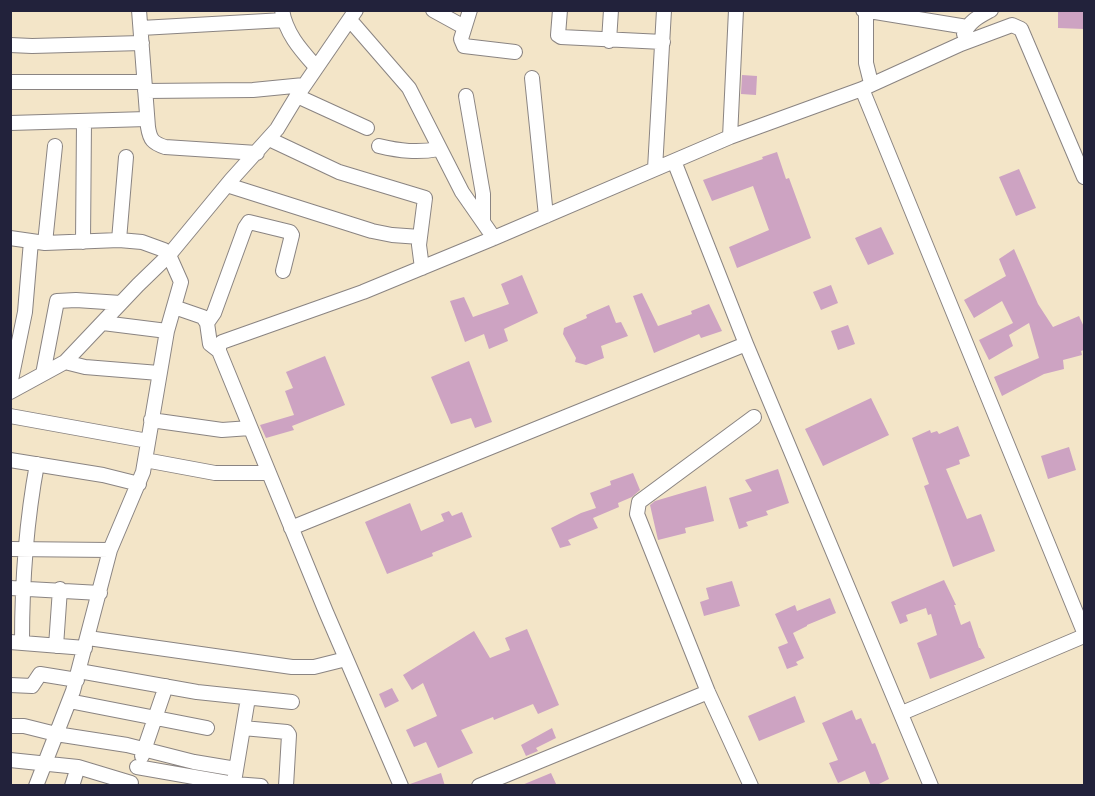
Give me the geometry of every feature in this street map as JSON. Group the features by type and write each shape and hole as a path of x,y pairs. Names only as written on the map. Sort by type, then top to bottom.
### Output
{"street":[{"path":"139,10 147,119 149,136 153,143 165,147 256,153"},
{"path":"433,10 464,27"},
{"path":"470,10 461,39 464,46 515,52"},
{"path":"560,10 558,35 561,37 663,42"},
{"path":"609,41 610,10"},
{"path":"655,169 664,10"},
{"path":"730,137 736,10"},
{"path":"961,44 967,27 991,10"},
{"path":"902,713 1084,634 867,86 865,11 901,13 967,27"},
{"path":"10,392 65,362 170,255 227,184 277,129 353,15 409,88 462,192 494,238"},
{"path":"141,28 283,16 296,43 316,68"},
{"path":"219,351 222,342 234,337 422,268 730,137 867,86 961,44 1012,25 1021,29 1084,177"},
{"path":"10,45 142,43"},
{"path":"532,78 546,216"},
{"path":"10,82 301,91 367,128"},
{"path":"466,96 483,194 483,220"},
{"path":"10,123 147,119"},
{"path":"82,242 84,122"},
{"path":"269,139 339,172 425,198 419,252 422,268"},
{"path":"10,385 55,146"},
{"path":"378,146 405,152 439,149"},
{"path":"119,240 126,157"},
{"path":"674,161 746,344 931,786"},
{"path":"227,184 372,231 392,236 420,237"},
{"path":"207,323 214,314 249,222 290,232 292,235 284,271"},
{"path":"10,238 38,242 119,240 142,242 164,250 170,255 181,282 167,331 145,460 138,484 110,550 78,675 36,786"},
{"path":"43,374 57,301 121,303"},
{"path":"174,307 203,317 207,323 210,344 219,351 396,785"},
{"path":"103,323 167,331"},
{"path":"291,528 746,344"},
{"path":"65,362 85,367 159,373"},
{"path":"10,416 148,441"},
{"path":"751,786 708,692 637,514 637,508 639,502 754,417"},
{"path":"151,420 222,430 250,428"},
{"path":"10,460 103,475 138,484"},
{"path":"145,460 215,473 268,473"},
{"path":"37,465 28,513 26,550 16,588 16,642 56,646 87,643 292,667 314,667 346,659"},
{"path":"10,549 110,550"},
{"path":"16,588 100,593"},
{"path":"56,646 60,589"},
{"path":"10,685 32,686 42,674 78,675 292,702"},
{"path":"10,760 78,767 130,784 145,749 166,686"},
{"path":"479,786 708,692"},
{"path":"234,784 248,698"},
{"path":"69,701 207,728"},
{"path":"10,726 24,726 56,734 145,749 194,762 236,769"},
{"path":"243,728 287,732 289,735 286,786"},
{"path":"72,786 78,767"},
{"path":"137,767 234,784 261,786"}],"building":[{"path":"1058,11 1084,12 1084,29 1058,28"},
{"path":"742,75 757,76 756,95 741,94"},
{"path":"777,152 811,238 737,268 729,247 769,230 753,186 712,201 703,180"},
{"path":"1019,169 1036,208 1016,216 999,177"},
{"path":"881,227 894,254 868,265 855,238"},
{"path":"1014,249 1038,304 1053,327 1079,316 1084,327 1084,350 1081,351 1082,355 1063,360 1064,369 1044,374 1002,396 994,377 1039,358 1029,323 1009,335 1013,346 989,360 979,340 1013,323 1002,301 974,318 964,300 1006,276 999,259"},
{"path":"522,275 538,313 504,329 508,341 489,349 484,334 465,342 450,301 464,297 473,317 509,304 501,284"},
{"path":"831,285 838,303 821,310 813,292"},
{"path":"642,293 658,326 692,314 691,311 709,304 722,331 701,338 699,334 654,353 633,296"},
{"path":"609,305 616,323 621,322 628,336 601,346 604,358 586,365 575,362 576,358 563,334 564,328"},
{"path":"848,325 855,344 838,350 831,331"},
{"path":"325,356 345,405 292,426 294,430 266,438 260,425 294,415 285,391 293,388 286,372"},
{"path":"469,361 492,422 475,428 471,418 451,424 431,377"},
{"path":"871,398 889,435 823,466 805,429"},
{"path":"958,426 970,456 959,460 960,464 946,469 967,519 981,514 995,551 953,567 924,486 929,484 912,438 930,430 931,433 937,431 939,434"},
{"path":"1069,447 1076,470 1048,479 1041,456"},
{"path":"778,469 789,503 766,511 768,515 746,522 748,526 739,529 729,498 752,491 745,480"},
{"path":"633,473 640,490 632,497 618,503 619,507 593,518 598,528 568,540 571,545 560,548 551,528 596,508 590,493 611,485 610,481"},
{"path":"706,486 714,521 685,528 686,533 658,540 650,505 655,501"},
{"path":"410,503 421,531 444,521 441,514 449,511 452,516 462,512 472,537 432,553 433,556 387,574 365,522"},
{"path":"944,580 956,605 954,605 961,625 970,621 979,648 985,658 930,679 917,643 937,635 931,614 928,615 926,608 906,615 908,621 900,624 891,602"},
{"path":"732,581 740,606 704,616 700,602 709,599 706,588"},
{"path":"830,598 836,613 793,633 804,658 796,662 798,665 787,669 778,647 788,643 775,614 795,605 797,611"},
{"path":"527,629 559,705 538,714 533,704 494,720 493,717 461,730 473,753 438,768 426,742 414,747 406,730 437,716 423,683 412,690 403,675 474,631 490,658 510,650 505,638"},
{"path":"392,688 399,701 385,708 379,694"},
{"path":"795,696 805,722 759,741 748,716"},
{"path":"852,710 856,720 861,718 872,744 875,743 889,779 875,786 871,786 865,771 838,783 829,763 838,760 822,723"},
{"path":"552,728 556,738 536,748 538,751 526,756 521,745"},
{"path":"441,773 445,786 411,786 410,784"},
{"path":"551,773 557,786 522,785"}]}
